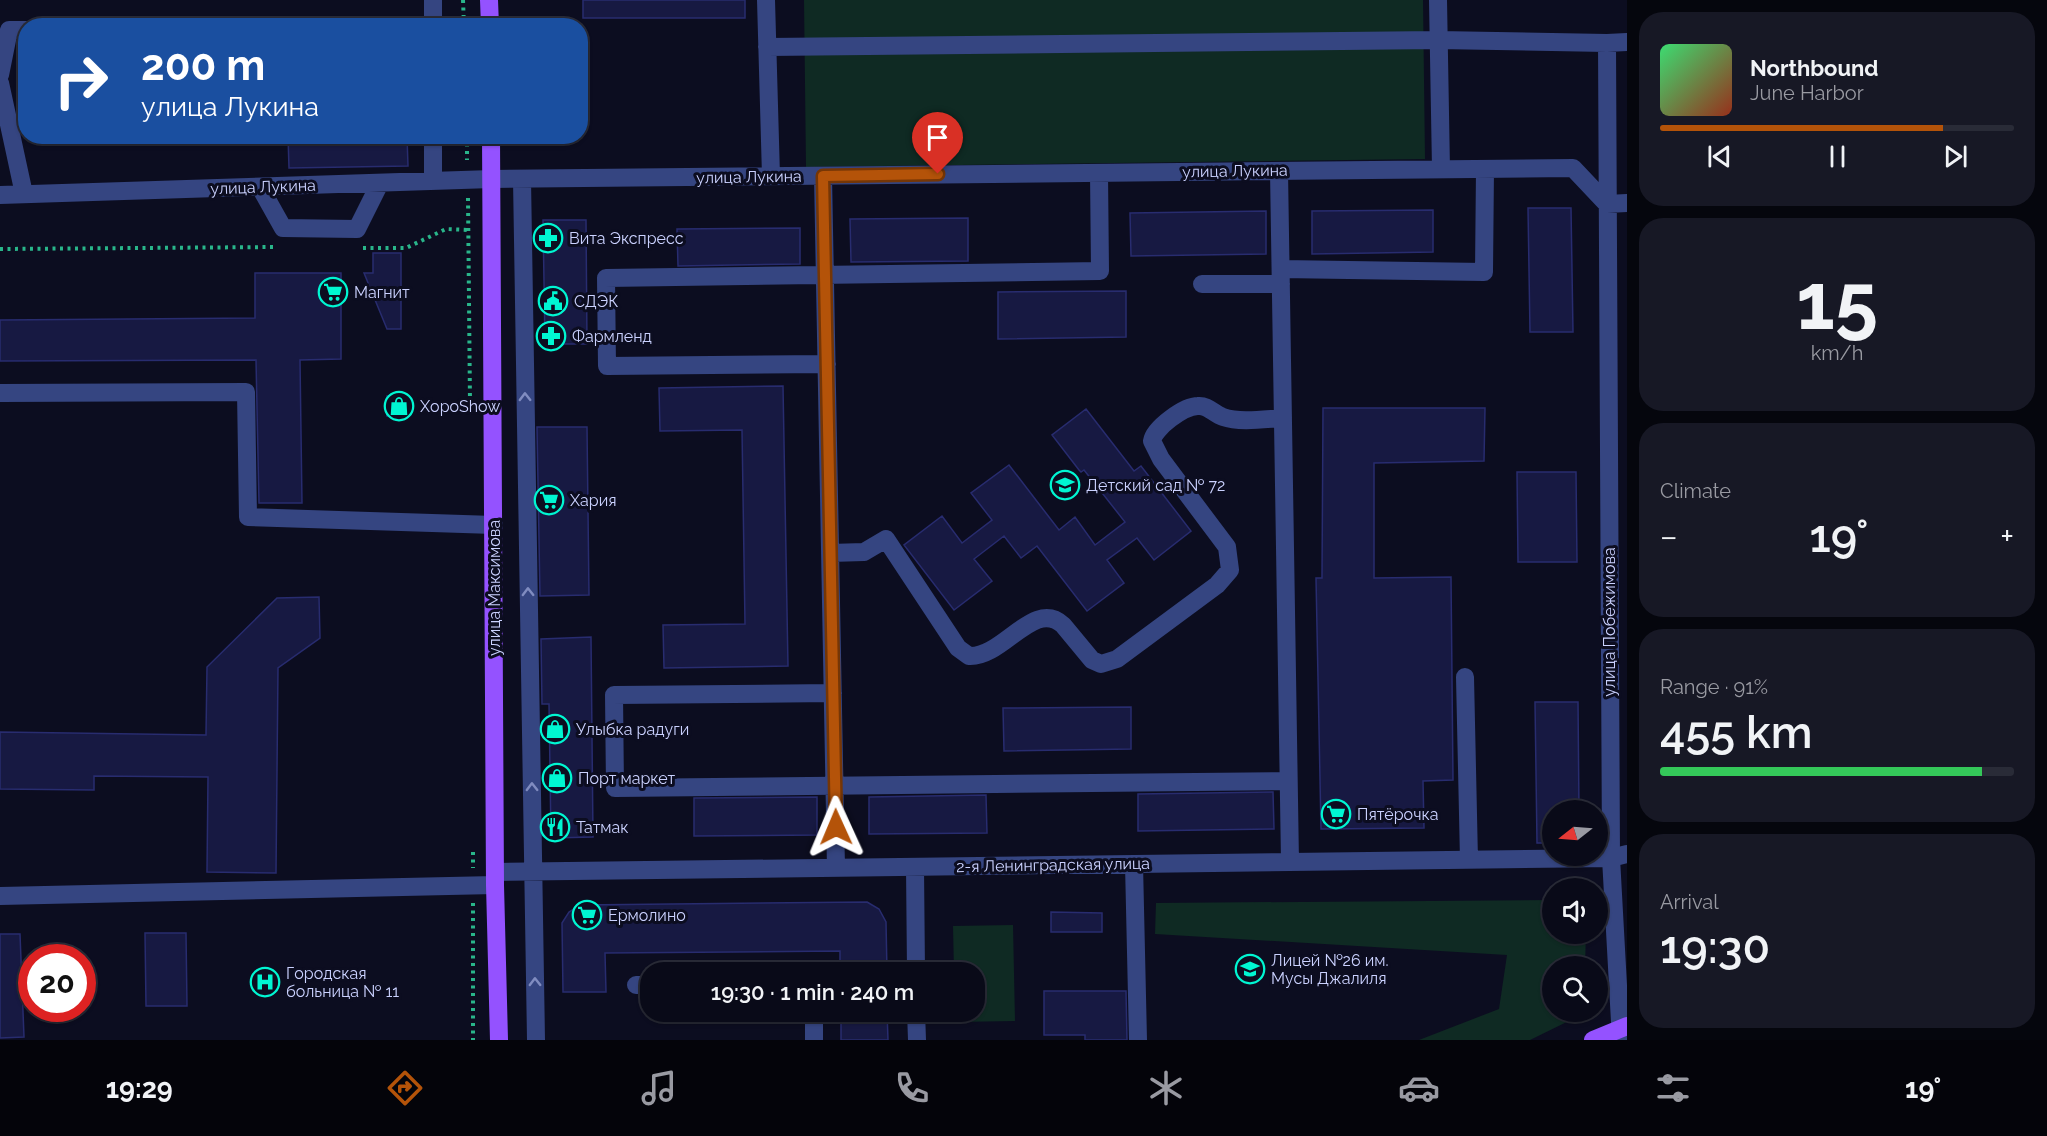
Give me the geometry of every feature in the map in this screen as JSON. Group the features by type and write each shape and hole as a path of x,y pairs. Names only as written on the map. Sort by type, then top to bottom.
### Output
{"main road":[{"path":"489,0 490,18"},
{"name":"улица Максимова","path":"491,144 495,878 499,1040"},
{"path":"1593,1040 1623,1031"}],"street":[{"path":"433,0 433,18"},
{"path":"766,0 771,176"},
{"path":"1438,0 1441,169"},
{"path":"0,75 9,30 18,30"},
{"path":"767,47 1438,40 1627,42"},
{"name":"улица Побежимова","path":"1607,43 1607,204 1623,1031"},
{"path":"0,83 24,194"},
{"path":"433,144 433,181"},
{"name":"улица Лукина","path":"0,195 492,179 1573,168 1607,204"},
{"path":"1203,284 1281,276 1484,272 1485,169"},
{"path":"1279,171 1290,862"},
{"path":"827,363 607,366 606,278 1100,272 1099,173"},
{"path":"823,176 836,868"},
{"path":"522,179 536,1040"},
{"path":"260,187 283,228 357,229 380,183"},
{"path":"1607,204 1627,203"},
{"path":"0,393 246,392 248,517 494,525"},
{"path":"830,553 864,552 886,539 958,648 969,656 980,656 989,652 1035,620 1047,617 1059,620 1092,660 1101,664 1117,659 1218,585 1230,570 1227,547 1161,459 1152,441 1155,432 1185,410 1199,405 1222,417 1233,419 1283,418"},
{"path":"1465,677 1469,860"},
{"path":"833,693 614,695 615,788 1288,781"},
{"name":"2-я Ленинградская улица","path":"0,896 473,885 495,878 533,872 1619,856"},
{"path":"1134,864 1138,1040"},
{"path":"915,867 916,962"},
{"path":"814,1022 814,1040"},
{"path":"916,1022 917,1040"}],"path":[{"path":"463,0 464,18"},
{"path":"466,144 470,406"},
{"path":"360,248 406,248 446,229"},
{"path":"0,249 278,247"},
{"path":"473,850 473,1040"}],"green space":[{"path":"804,0 1423,0 1425,159 806,167"},
{"path":"1542,900 1542,944 1586,944 1585,956 1542,956 1542,1022 1567,1022 1530,1040 1419,1040 1499,1009 1507,955 1155,934 1156,903"},
{"path":"1013,925 1015,1021 985,1022 985,962 954,962 953,926"}],"building":[{"path":"583,0 745,0 745,18 583,18"},
{"path":"288,144 407,144 408,166 289,168"},
{"path":"1528,208 1571,208 1573,332 1530,332"},
{"path":"1433,210 1433,252 1312,254 1312,211"},
{"path":"1266,211 1266,254 1131,256 1130,213"},
{"path":"968,218 968,261 851,262 850,219"},
{"path":"543,220 586,220 587,344 545,344"},
{"path":"800,228 800,264 678,266 677,229"},
{"path":"373,253 401,253 401,329 387,329 364,273 373,273"},
{"path":"255,273 341,273 341,359 300,360 302,503 259,503 256,360 0,361 0,320 255,318"},
{"path":"1126,291 1126,337 998,339 998,292"},
{"path":"783,386 788,666 664,668 663,625 745,624 742,430 660,431 659,388"},
{"path":"387,396 404,396 404,416 387,416"},
{"path":"1323,408 1485,408 1484,461 1374,463 1374,578 1451,577 1453,780 1423,781 1424,828 1321,829 1316,578 1322,578"},
{"path":"1086,409 1134,471 1141,466 1191,531 1154,560 1137,538 1107,560 1124,583 1087,611 1037,546 1021,558 1004,536 974,559 992,581 954,610 904,545 942,516 962,543 992,520 971,493 1009,465 1059,530 1075,517 1095,545 1125,522 1084,470 1081,472 1079,470 1052,435"},
{"path":"537,427 587,427 589,595 540,596"},
{"path":"1517,472 1576,472 1577,562 1518,562"},
{"path":"319,597 320,638 278,668 276,873 207,872 208,777 94,776 94,790 0,789 0,732 206,735 207,667 277,598"},
{"path":"591,637 593,837 551,838 549,704 542,704 541,639"},
{"path":"1535,702 1578,702 1579,800 1542,800 1542,843 1537,843"},
{"path":"1131,707 1131,749 1004,751 1003,708"},
{"path":"1273,792 1274,829 1138,831 1138,794"},
{"path":"986,795 987,833 869,834 869,797"},
{"path":"817,797 817,835 694,836 694,798"},
{"path":"867,902 879,909 886,922 887,962 840,962 840,951 605,953 606,992 563,992 562,923 569,912 580,905"},
{"path":"1051,912 1102,913 1102,932 1051,932"},
{"path":"145,933 186,933 187,1006 146,1006"},
{"path":"0,934 20,934 18,1022 23,1022 24,1037 0,1038"},
{"path":"1044,991 1126,991 1127,1040 1085,1040 1085,1035 1044,1035"},
{"path":"841,1022 887,1022 888,1040 841,1040"}],"place":[{"name":"Вита Экспресс","path":"548,238"},
{"name":"Магнит","path":"333,292"},
{"name":"СДЭК","path":"553,301"},
{"name":"Фармленд","path":"551,336"},
{"name":"ХороShow","path":"399,406"},
{"name":"Детский сад № 72","path":"1065,485"},
{"name":"Хария","path":"549,500"},
{"name":"Улыбка радуги","path":"555,729"},
{"name":"Порт маркет","path":"557,778"},
{"name":"Пятёрочка","path":"1336,814"},
{"name":"Татмак","path":"555,827"},
{"name":"Ермолино","path":"587,915"},
{"name":"Лицей №26 им. Мусы Джалиля","path":"1250,969"},
{"name":"Городская больница № 11","path":"265,982"}],"route":[{"path":"836,827 823,176 938,174"}]}
